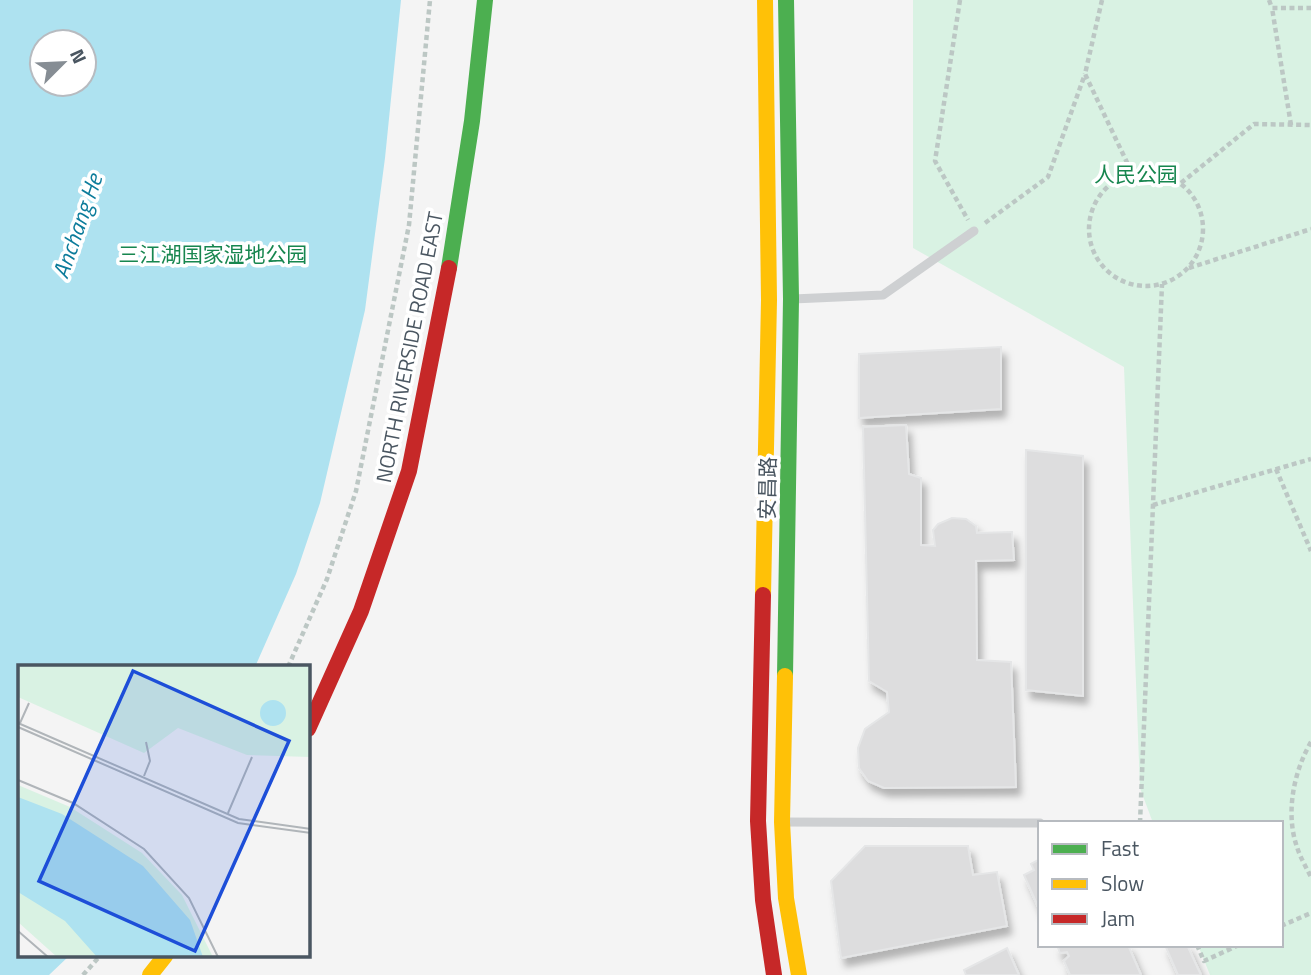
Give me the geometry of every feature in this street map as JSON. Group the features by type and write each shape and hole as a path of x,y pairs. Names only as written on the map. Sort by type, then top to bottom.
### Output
{"main road":[{"name":"NORTH RIVERSIDE ROAD EAST","path":"310,725 361,611 409,471 445,295 472,121 485,0"},
{"name":"安昌路","path":"765,0 769,300 758,821 762,900 774,975"},
{"name":"安昌路","path":"786,0 791,299 782,822 786,898 799,975"},
{"path":"150,975 163,958"}],"lane":[{"path":"791,299 883,295 974,231"},
{"path":"782,822 1038,823"}],"path":[{"path":"289,665 327,579 356,491 409,225 430,0"},
{"path":"960,0 935,161 974,231 1048,177 1085,75 1102,0"},
{"path":"1269,0 1291,125"},
{"path":"1272,9 1311,8"},
{"path":"1085,75 1132,173"},
{"path":"1181,183 1254,124 1311,125"},
{"path":"1146,171 1165,174 1181,183 1195,198 1202,215 1203,234 1198,253 1188,268 1173,280 1162,284 1136,286 1118,279 1103,268 1093,251 1088,233 1090,214 1098,197 1111,183 1132,173 1146,171"},
{"path":"1188,268 1311,229"},
{"path":"1140,821 1162,284"},
{"path":"1153,505 1311,459"},
{"path":"1276,469 1311,551"},
{"path":"1311,742 1300,762 1292,803 1296,845 1311,877"},
{"path":"1283,925 1311,913"},
{"path":"1198,947 1204,961 1235,947"},
{"path":"83,975 98,958"}],"green space":[{"name":"人民公园","path":"913,0 1311,0 1311,975 1210,975 1199,947 1283,947 1283,821 1152,821 1140,788 1124,367 913,248"}],"water":[{"name":"三江湖国家湿地公园","path":"0,0 401,0 385,158 365,310 320,503 296,574 256,665 18,665 18,958 67,958 49,975 0,975"}],"building":[{"path":"1001,347 1001,409 859,418 859,354"},
{"path":"906,425 909,474 921,478 921,545 935,546 933,530 938,524 952,518 966,519 976,526 977,533 1012,532 1014,560 976,561 977,660 1011,662 1016,787 884,788 868,781 859,768 858,748 865,729 889,712 887,692 869,681 863,427"},
{"path":"1026,450 1083,456 1083,696 1026,690"},
{"path":"865,846 968,846 973,875 997,872 1007,926 841,958 831,881"},
{"path":"1038,860 1038,906 1024,875 1034,870 1031,864"},
{"path":"1058,947 1129,947 1141,975 1070,975 1064,961 1069,956 1067,952 1060,953"},
{"path":"1166,947 1188,947 1201,975 1178,975"},
{"path":"1007,948 1019,975 966,975 964,970"}],"traffic: fast":[{"path":"449,268 472,121 485,0"},
{"path":"785,676 791,299 786,0"}],"traffic: slow":[{"path":"763,595 769,300 765,0"},
{"path":"785,676 782,822 786,898 799,975"},
{"path":"150,975 163,958"}],"traffic: jam":[{"path":"310,725 361,611 409,471 449,268"},
{"path":"763,595 758,821 763,900 774,975"}],"water label":[{"name":"Anchang He","path":"77,226"}]}
